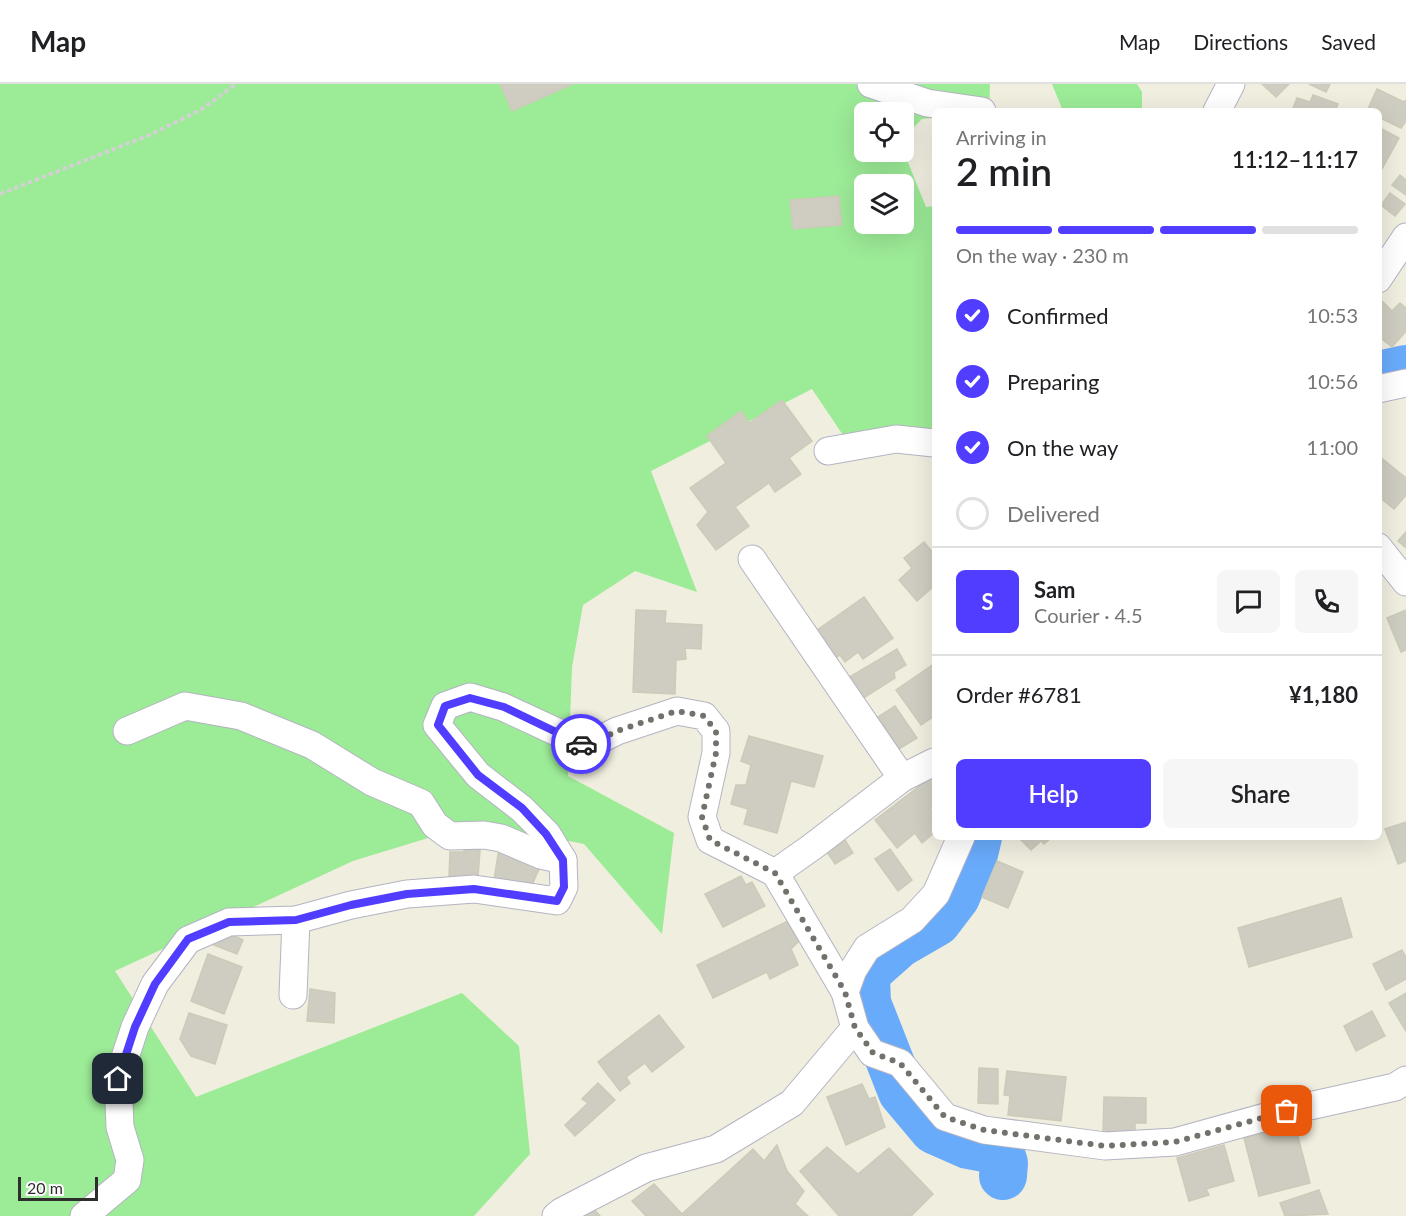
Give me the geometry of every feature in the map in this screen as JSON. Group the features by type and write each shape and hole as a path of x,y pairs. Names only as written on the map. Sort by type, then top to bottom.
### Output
{"street":[{"path":"871,84 927,103 961,108"},
{"path":"1219,108 1231,84"},
{"path":"1382,273 1406,237"},
{"path":"1382,388 1406,383"},
{"path":"828,451 896,439 932,443"},
{"path":"1382,552 1406,582"},
{"path":"752,559 902,778"},
{"path":"84,1216 127,1180 130,1160 120,1127 118,1079 135,1027 155,984 188,939 229,922 296,920 351,905 407,894 474,889 557,901 564,887 563,860 546,834 522,808 478,775 438,725 445,706 470,698 504,707 587,746 617,731 677,711 704,716 716,731 716,753 702,817 710,840 775,873 845,992 855,1028 873,1053 900,1063 945,1117 984,1130 1105,1146 1175,1142 1287,1111 1395,1087 1406,1080"},
{"path":"127,731 185,706 241,716 312,745 372,782 422,803 435,825 450,836 484,835 501,838 541,855 563,860"},
{"path":"775,873 902,778 932,763"},
{"path":"845,992 853,970 867,948 912,920 936,894 960,840"},
{"path":"293,996 296,920"},
{"path":"556,1216 646,1168 716,1149 792,1102 855,1028"}],"path":[{"path":"0,194 152,134 202,110 236,84"}],"green space":[{"path":"0,84 876,84 884,102 854,102 854,162 908,162 913,174 854,174 854,234 914,234 914,177 926,207 932,206 932,440 851,447 812,389 651,471 697,592 635,571 583,605 572,667 568,776 674,833 662,934 584,844 477,823 353,861 115,971 196,1097 462,993 519,1046 530,1154 474,1216 0,1216"},
{"path":"885,84 990,84 989,108 932,108 932,118 922,119 914,127 914,102 892,102"},
{"path":"1052,84 1137,84 1142,92 1142,108 1062,108"}],"building":[{"path":"500,84 573,84 512,111"},
{"path":"1262,84 1289,84 1276,97"},
{"path":"1309,84 1330,84 1326,92"},
{"path":"1377,89 1404,102 1406,100 1406,121 1401,128 1382,119 1382,108 1368,108"},
{"path":"1313,95 1338,104 1336,108 1293,108 1297,98 1310,102"},
{"path":"1382,129 1399,138 1382,169"},
{"path":"1400,175 1406,180 1406,195 1392,185"},
{"path":"1390,193 1405,204 1395,216 1382,204"},
{"path":"839,196 842,225 793,229 790,200"},
{"path":"1382,301 1392,311 1400,303 1406,308 1406,331 1392,347 1382,339"},
{"path":"782,400 812,441 789,458 801,474 775,492 769,483 735,507 749,526 716,550 697,525 708,512 690,488 726,463 707,436 741,411 749,423"},
{"path":"1382,458 1406,478 1406,495 1394,509 1382,499"},
{"path":"1406,532 1406,548 1398,541"},
{"path":"924,542 932,552 932,588 917,601 899,580 912,568 904,558"},
{"path":"864,597 893,638 863,659 858,652 845,662 840,655 833,660 813,633"},
{"path":"636,610 666,611 665,623 702,625 701,649 685,648 686,659 676,660 675,694 633,692"},
{"path":"1406,610 1406,650 1401,652 1387,618"},
{"path":"897,649 906,665 894,672 895,678 859,701 846,679"},
{"path":"932,665 932,717 921,725 896,690"},
{"path":"895,706 917,738 899,749 878,717"},
{"path":"749,736 823,756 814,787 791,781 777,833 744,824 748,809 731,804 736,785 746,785 751,765 741,761"},
{"path":"932,777 932,806 930,808 932,835 922,843 915,833 897,848 875,820"},
{"path":"1406,822 1406,861 1398,864 1385,829"},
{"path":"845,840 853,853 835,864 827,852"},
{"path":"1021,840 1049,840 1044,844 1041,841 1031,850"},
{"path":"499,848 540,867 532,885 494,880"},
{"path":"464,849 480,850 478,877 449,876 450,852 464,852"},
{"path":"890,849 912,880 898,891 875,859"},
{"path":"997,861 1023,872 1008,908 982,897"},
{"path":"741,876 746,885 752,882 765,906 723,927 705,894"},
{"path":"1341,898 1352,937 1249,967 1238,928"},
{"path":"788,921 798,942 791,949 798,965 770,979 767,972 713,998 697,965"},
{"path":"221,930 243,940 237,954 214,945"},
{"path":"1402,950 1406,957 1406,979 1386,990 1373,964"},
{"path":"208,954 242,967 224,1014 191,1001"},
{"path":"310,989 335,993 334,1023 307,1021"},
{"path":"1406,993 1406,1031 1389,1003"},
{"path":"1372,1011 1385,1036 1356,1051 1344,1026"},
{"path":"189,1013 227,1025 215,1064 191,1056 180,1039"},
{"path":"659,1015 684,1047 652,1072 645,1063 626,1077 630,1083 620,1091 598,1062"},
{"path":"979,1068 998,1069 998,1104 978,1103"},
{"path":"1007,1071 1066,1077 1061,1121 1008,1115 1010,1096 1004,1095"},
{"path":"598,1083 615,1100 575,1136 565,1125 588,1103 582,1099"},
{"path":"862,1084 869,1099 875,1097 885,1127 846,1145 827,1097"},
{"path":"1104,1097 1146,1098 1146,1123 1135,1123 1135,1133 1103,1133"},
{"path":"1295,1125 1310,1183 1259,1196 1244,1138"},
{"path":"777,1145 787,1171 804,1191 795,1204 808,1216 646,1216 632,1201 654,1184 682,1214 753,1149 764,1161"},
{"path":"1224,1145 1234,1181 1206,1189 1209,1195 1189,1201 1177,1158"},
{"path":"827,1147 858,1174 889,1148 933,1194 911,1216 839,1216 800,1171"},
{"path":"1319,1190 1328,1214 1285,1216 1280,1203"},
{"path":"593,1208 600,1216 582,1216"}],"waterway":[{"path":"1382,374 1406,369"},
{"path":"977,840 974,854 956,897 937,922 899,944 873,967 866,977 867,1003 902,1092 934,1130 968,1145 1000,1151 1004,1163 1003,1176"}],"way so far":[{"path":"581,744 587,746 617,731 677,711 704,716 716,731 716,753 702,817 710,840 775,873 845,992 855,1028 873,1053 900,1063 945,1117 984,1130 1105,1146 1175,1142 1287,1111"}],"route":[{"path":"118,1079 135,1027 155,984 188,939 229,922 296,920 351,905 407,894 474,889 557,901 564,887 563,860 546,834 522,808 478,775 438,725 445,706 470,698 504,707 581,744"}]}
